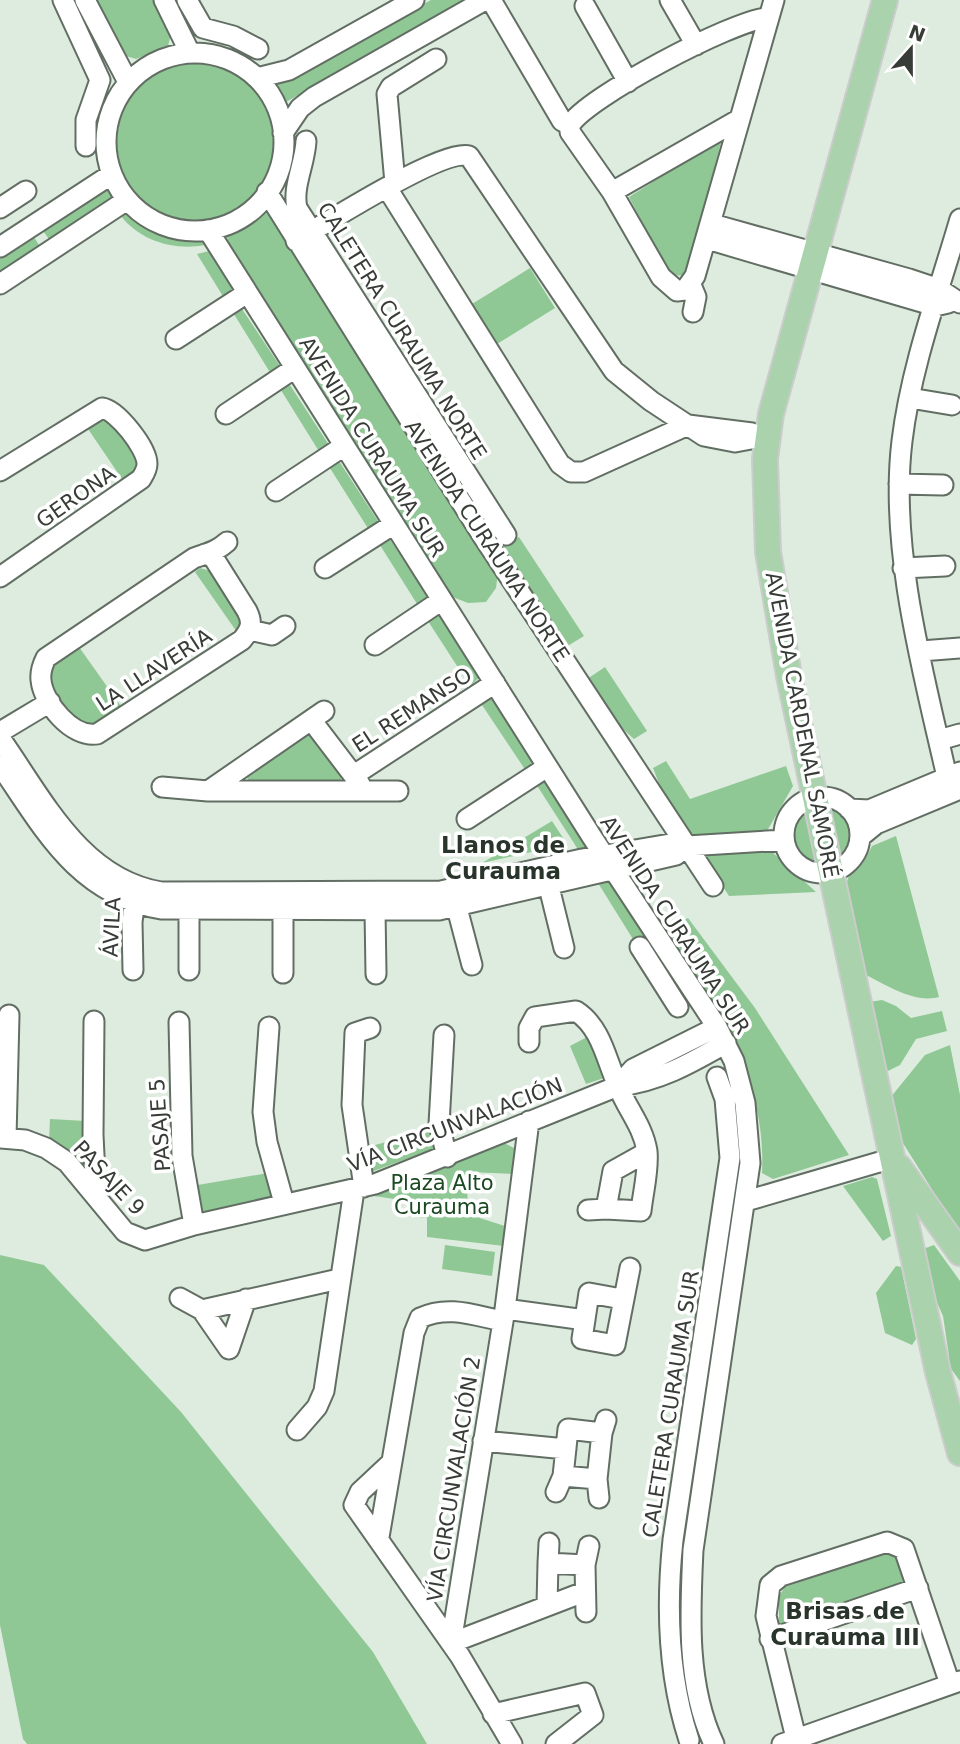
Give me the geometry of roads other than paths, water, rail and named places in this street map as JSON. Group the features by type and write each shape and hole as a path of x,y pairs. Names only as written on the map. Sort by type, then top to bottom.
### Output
{"main road":[{"name":"AVENIDA CARDENAL SAMORÉ","path":"885,0 811,260 767,436 765,482 768,552 814,798 937,1372 960,1453"},
{"path":"893,1158 955,1246"},
{"path":"909,1239 927,1234 955,1246"}],"street":[{"path":"63,0 100,80 86,120 86,146"},
{"path":"85,0 128,82"},
{"path":"257,78 289,69 414,0"},
{"path":"284,133 300,108 314,97 485,0"},
{"path":"491,0 562,121 570,125"},
{"path":"670,0 696,45"},
{"path":"190,53 167,6 188,1 203,28 233,36 258,49"},
{"path":"584,6 628,82"},
{"path":"691,285 677,291 669,286 612,192 570,132 570,125 576,115 628,82 696,45 750,20 769,7"},
{"path":"693,312 696,297 691,285 710,232 769,7"},
{"path":"77,30 96,22"},
{"path":"190,53 226,59 257,78 272,98 284,133 281,166 267,192 250,212 230,224 208,230 169,226 150,219 128,200 112,174 106,135 109,116 128,82 158,61 190,53"},
{"path":"436,59 391,87 387,94 391,185 560,464 571,472 584,472 688,425"},
{"path":"612,192 738,120"},
{"name":"CALETERA CURAUMA NORTE","path":"306,141 305,157 294,196 304,236 506,535"},
{"path":"304,236 391,185 453,156 464,154 474,159 614,371 688,425 721,442 767,436"},
{"path":"0,247 112,174"},
{"path":"0,208 26,191"},
{"name":"AVENIDA CURAUMA NORTE","path":"267,192 304,236 482,535 713,886"},
{"path":"0,284 128,200"},
{"path":"956,779 939,740 903,568 900,484 902,441 910,398 960,219"},
{"path":"33,225 50,251"},
{"name":"AVENIDA CURAUMA SUR","path":"208,230 547,767 721,1035 740,1080 749,1126 745,1208 693,1550 692,1630 695,1672 703,1712 714,1744"},
{"path":"710,232 958,302"},
{"path":"176,339 247,293"},
{"path":"226,414 295,368"},
{"path":"910,398 953,405"},
{"name":"GERONA","path":"0,471 102,408 109,409 124,422 146,458 147,466 141,480 0,577"},
{"path":"276,491 344,446"},
{"path":"900,484 943,485"},
{"path":"482,535 485,504"},
{"path":"325,568 394,524"},
{"name":"LA LLAVERÍA","path":"227,542 215,552 194,558 46,658 41,681 50,702 74,730 87,736 97,734 242,639 250,630"},
{"path":"205,554 213,557 247,611 251,620 250,630 272,635 285,626"},
{"path":"903,568 945,566"},
{"path":"375,645 442,600"},
{"path":"921,651 960,648"},
{"name":"EL REMANSO","path":"208,791 318,716 359,783 495,683"},
{"path":"0,732 50,702"},
{"path":"939,740 960,734"},
{"path":"0,738 79,848 135,895 161,909 457,908 549,887 609,863 670,844 687,846 784,840"},
{"path":"0,765 52,841 72,863 94,883 135,895 441,891 609,863"},
{"path":"467,819 547,767"},
{"path":"849,809 858,822 860,837 852,860 831,872 815,873 800,867 789,856 784,840 785,826 791,813 801,803 814,798 829,798 849,809 869,810 956,779"},
{"path":"860,837 876,824 956,779"},
{"path":"162,787 208,791 359,783 398,791"},
{"path":"549,887 564,948"},
{"name":"ÁVILA","path":"133,970 135,895"},
{"path":"457,908 472,965"},
{"path":"189,910 189,970"},
{"path":"283,910 283,973"},
{"path":"375,910 376,974"},
{"path":"666,949 645,953 678,1007"},
{"path":"529,1042 529,1028 535,1017 576,1011 584,1016 607,1052 618,1086 639,1124 647,1152 641,1211 597,1210 612,1171 647,1152"},
{"path":"3,1138 9,1015"},
{"path":"94,1021 93,1135 96,1196"},
{"name":"PASAJE 5","path":"179,1022 182,1156 194,1225"},
{"path":"269,1027 263,1112 267,1142 284,1203"},
{"path":"297,1430 317,1407 324,1391 339,1279 359,1189 352,1105 355,1033 370,1028"},
{"path":"444,1035 439,1124 447,1157"},
{"name":"VÍA CIRCUNVALACIÓN","path":"145,1240 284,1203 359,1189 447,1157 618,1086 633,1069 721,1035"},
{"name":"CALETERA CURAUMA SUR","path":"689,1740 682,1718 670,1631 672,1549 730,1158 723,1087 717,1077"},
{"name":"VÍA CIRCUNVALACIÓN 2","path":"452,1643 504,1315 529,1121"},
{"path":"729,1128 749,1126"},
{"name":"PASAJE 9","path":"3,1138 46,1148 67,1162 125,1232 145,1240"},
{"path":"724,1212 745,1208 893,1158"},
{"path":"622,1298 589,1293 582,1339 615,1345 622,1298 626,1292 630,1268"},
{"path":"202,1310 339,1279"},
{"path":"711,1295 731,1298"},
{"path":"180,1298 202,1310 229,1349 246,1299"},
{"path":"379,1537 414,1333 420,1318 435,1311 449,1310 584,1320"},
{"path":"697,1378 718,1381"},
{"path":"483,1441 567,1431 604,1427 598,1489 559,1484 567,1431"},
{"path":"685,1462 705,1465"},
{"name":"VÍA CIRCUNVALACIÓN 2","path":"391,1463 354,1500 356,1510 379,1537 452,1643 512,1744"},
{"path":"887,1542 904,1549 955,1683 789,1741 770,1639 766,1597 771,1585 781,1576 887,1542"},
{"path":"547,1605 549,1543"},
{"path":"672,1549 693,1550"},
{"path":"452,1643 547,1605 585,1602 587,1556 548,1563"},
{"path":"770,1639 918,1588"},
{"path":"670,1631 692,1630"},
{"path":"556,1744 593,1715 585,1693 592,1674"},
{"path":"493,1714 585,1693"},
{"path":"682,1718 703,1712"}],"district":[{"name":"Llanos de Curauma","path":"503,858"},
{"name":"Brisas de Curauma III","path":"845,1624"}],"park label":[{"name":"Plaza Alto Curauma","path":"442,1195"}]}
